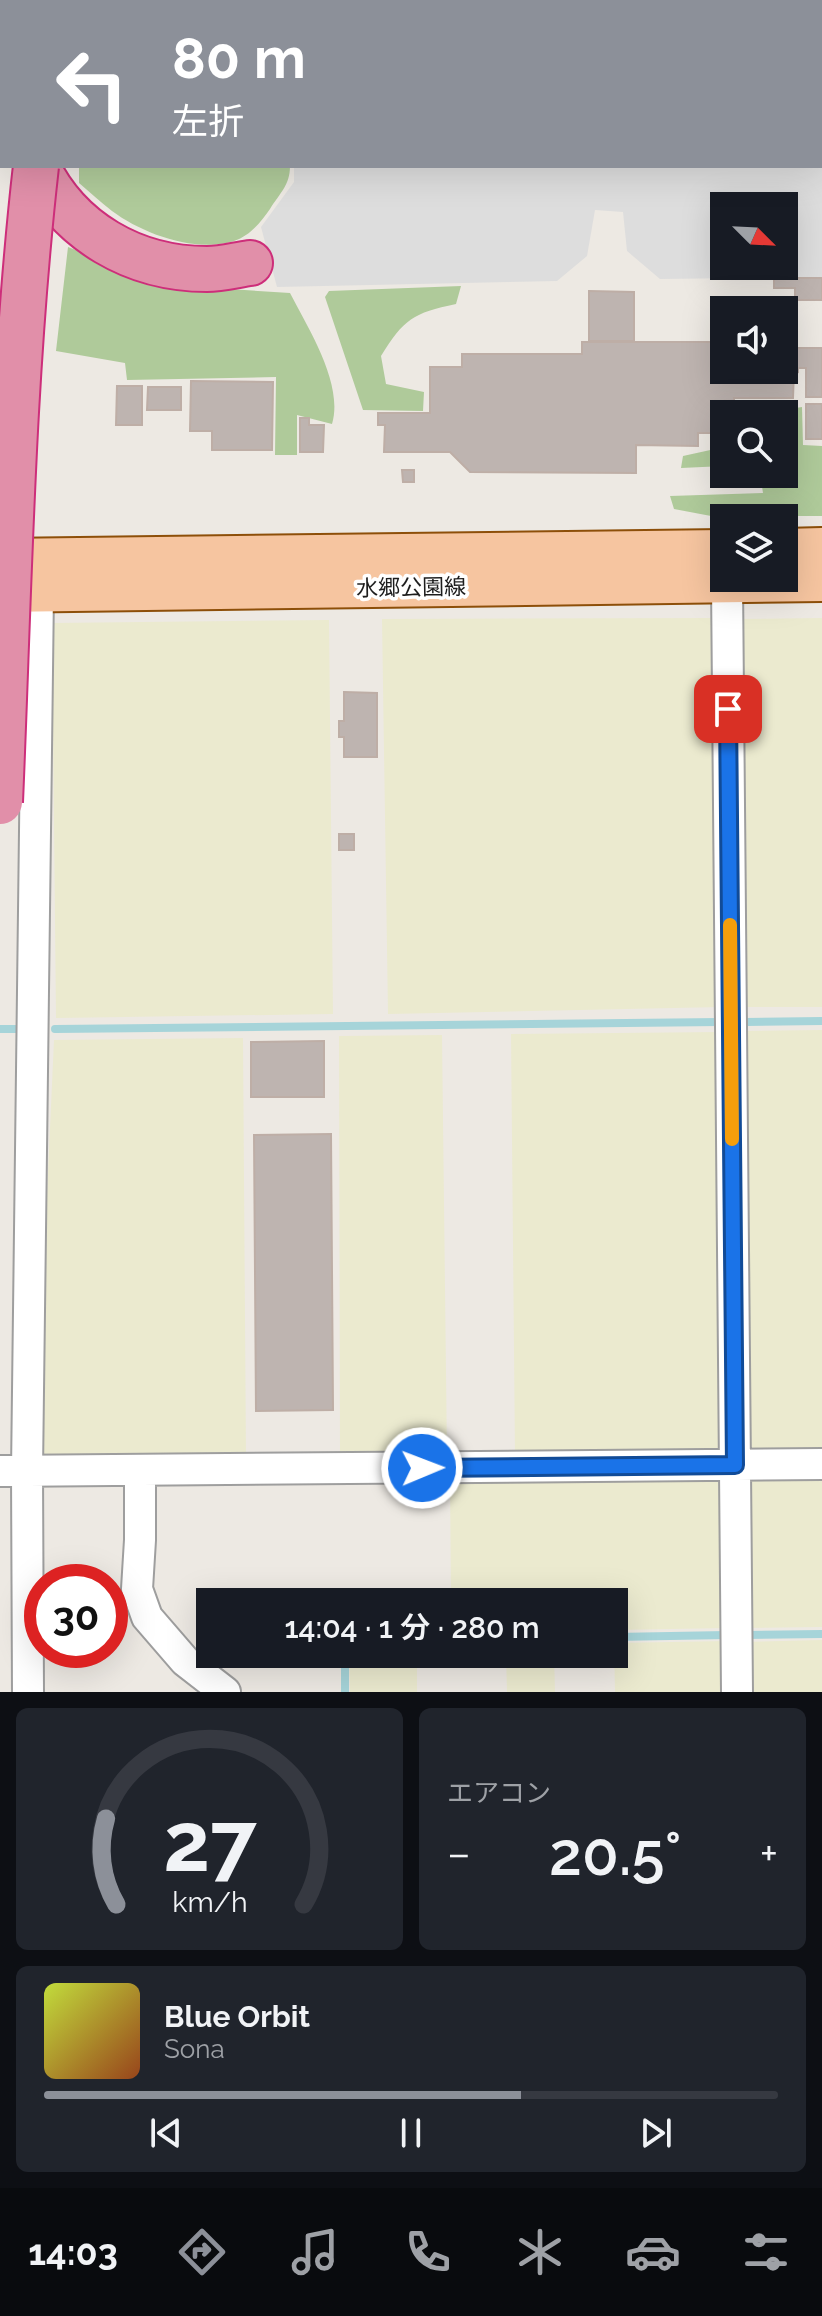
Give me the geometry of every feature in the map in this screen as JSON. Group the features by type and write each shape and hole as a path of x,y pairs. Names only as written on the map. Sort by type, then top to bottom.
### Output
{"highway":[{"path":"0,802 16,414 27,245 37,168"},
{"path":"38,168 65,210 90,233 124,253 162,265 192,268 250,263"}],"main road":[{"path":"798,549 822,548"},
{"name":"水郷公園線","path":"0,559 710,566"},
{"name":"水郷公園線","path":"19,592 710,567"},
{"name":"水郷公園線","path":"798,577 822,581"}],"street":[{"path":"19,592 13,1471 28,1692"},
{"path":"726,592 737,1692"},
{"path":"13,1471 822,1464"},
{"path":"140,1470 137,1589 147,1617 185,1661 225,1692"}],"green space":[{"path":"79,168 290,168 284,189 255,228 234,241 219,244 186,243 154,234 108,208 79,183"},
{"path":"68,247 167,285 290,293 329,374 334,408 332,424 297,415 297,455 275,455 276,377 127,380 125,363 56,351"},
{"path":"461,286 456,304 429,311 411,320 396,334 381,356 386,384 424,392 423,411 363,410 325,297 329,291"},
{"path":"802,407 803,445 822,446 822,516 798,516 798,504 710,504 710,516 674,509 670,496 763,493 762,488 798,488 798,408"},
{"path":"710,450 710,467 681,468 683,456"},
{"path":"715,618 721,1007 388,1014 382,619"},
{"path":"822,618 822,1007 745,1007 738,619"},
{"path":"329,620 333,1014 56,1018 52,623"},
{"path":"822,1030 822,1452 748,1453 745,1031"},
{"path":"721,1032 726,1453 515,1455 511,1034"},
{"path":"442,1035 447,1456 340,1457 339,1036"},
{"path":"243,1038 246,1458 42,1456 41,1327 54,1040"},
{"path":"822,1471 822,1627 743,1628 742,1472"},
{"path":"726,1472 728,1628 628,1630 628,1588 451,1588 450,1477"},
{"path":"822,1640 822,1692 742,1692 741,1642"},
{"path":"728,1641 729,1692 615,1692 615,1668 628,1668 628,1643"},
{"path":"349,1668 417,1668 417,1692 350,1692"},
{"path":"506,1668 554,1668 555,1692 507,1692"}],"shaded area":[{"path":"294,168 822,168 822,277 798,277 798,192 710,192 710,278 660,279 627,251 623,212 595,210 587,256 557,281 277,287 261,227 294,182"}],"building":[{"path":"822,278 822,300 798,300 795,288 774,288 774,280"},
{"path":"589,291 634,292 634,341 589,341"},
{"path":"582,342 710,342 710,384 794,384 793,398 710,400 710,433 698,433 698,446 636,445 636,473 470,472 450,452 384,452 385,425 378,425 378,413 430,413 430,367 462,367 462,354 582,354"},
{"path":"798,348 822,348 822,397 806,397 806,368 798,368"},
{"path":"191,381 273,382 272,450 212,450 212,431 190,431"},
{"path":"117,386 142,386 142,425 116,425"},
{"path":"148,387 181,387 181,410 147,410"},
{"path":"806,404 822,404 822,439 806,439"},
{"path":"300,418 309,418 309,425 324,425 323,452 300,452"},
{"path":"402,470 414,470 414,482 403,482"},
{"path":"344,692 377,693 377,757 344,757 344,737 339,737 339,721 344,721"},
{"path":"339,834 354,834 354,850 339,850"},
{"path":"324,1041 324,1097 251,1097 251,1042"},
{"path":"331,1134 333,1410 256,1411 254,1135"}],"waterway":[{"path":"746,1022 822,1021"},
{"path":"55,1029 720,1022"},
{"path":"0,1029 21,1029"},
{"path":"745,1635 822,1634"},
{"path":"628,1637 727,1635"},
{"path":"345,1668 345,1692"}],"slow traffic":[{"path":"730,925 732,1139"}],"route":[{"path":"422,1468 735,1465 728,709"}]}
